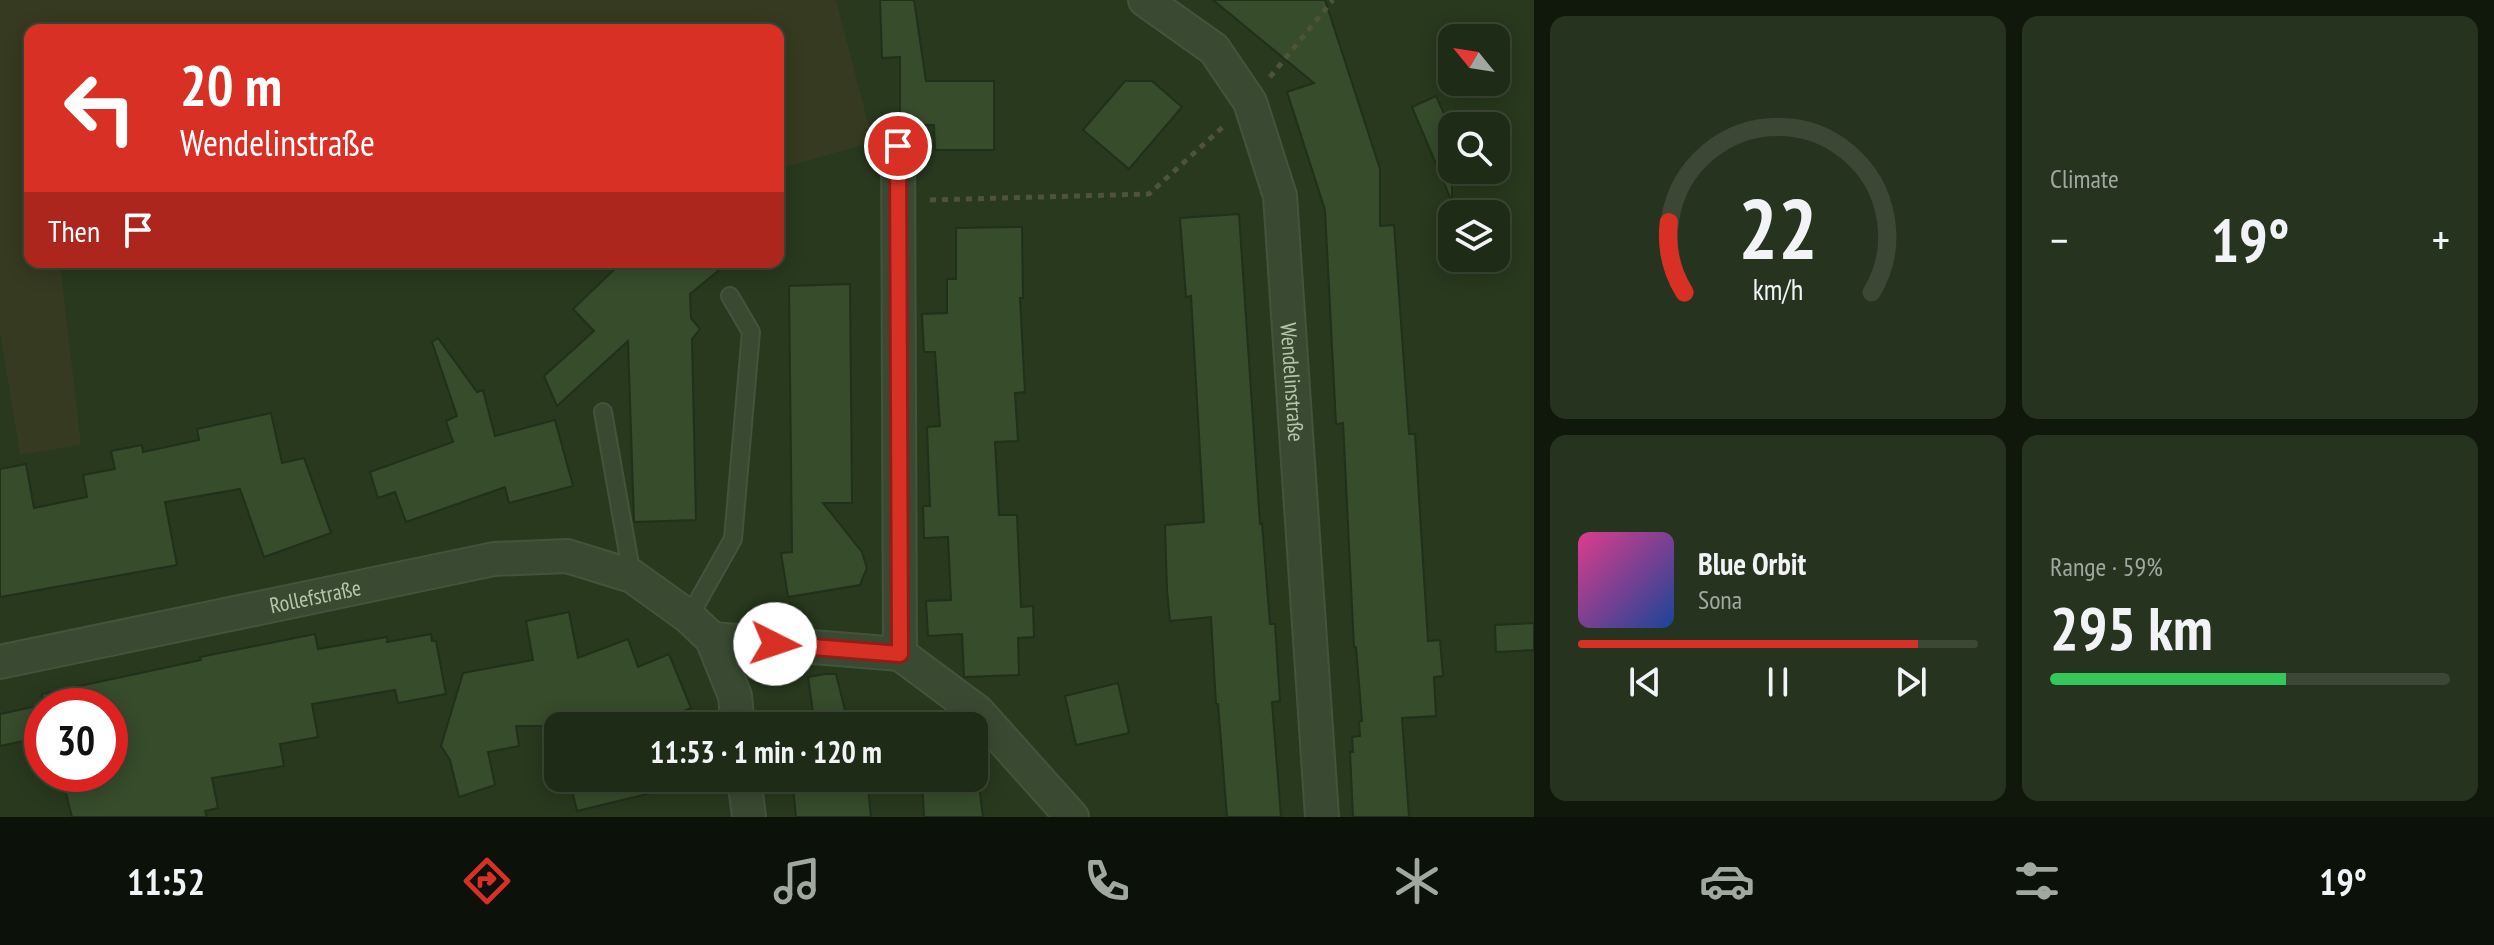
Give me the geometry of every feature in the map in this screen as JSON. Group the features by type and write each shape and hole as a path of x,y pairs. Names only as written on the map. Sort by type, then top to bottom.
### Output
{"street":[{"name":"Wendelinstraße","path":"1145,0 1214,49 1250,102 1280,196 1322,817"},
{"path":"898,146 900,654"},
{"name":"Rollefstraße","path":"0,662 494,559 567,556 632,576 689,617 712,639"},
{"path":"737,712 735,696 712,639 900,654 978,712 1072,817"},
{"path":"746,792 749,817"}],"lane":[{"path":"689,617 733,539 751,332 730,296"},
{"path":"603,412 632,576"}],"path":[{"path":"897,201 1149,194 1250,102 1333,0"}],"green space":[{"path":"0,0 836,0 873,142 784,167 784,24 24,24 24,268 61,268 81,445 20,455 0,332"}],"building":[{"path":"880,0 914,0 926,81 994,81 994,150 935,150 934,125 900,125 900,57 882,58"},
{"path":"1213,0 1325,0 1380,169 1380,226 1394,225 1409,434 1415,434 1428,641 1440,640 1443,676 1434,677 1436,716 1402,718 1409,817 1353,817 1350,752 1353,752 1352,737 1360,736 1359,722 1362,721 1354,647 1343,423 1336,424 1325,210 1287,92 1314,83"},
{"path":"1125,81 1152,81 1182,107 1129,169 1083,130"},
{"path":"1436,96 1443,112 1438,112 1438,169 1412,107"},
{"path":"1444,184 1452,184 1451,200"},
{"path":"1239,214 1260,524 1270,624 1275,624 1280,701 1272,702 1281,817 1227,817 1211,617 1170,621 1167,590 1165,525 1204,522 1191,296 1186,297 1180,218"},
{"path":"1022,227 1023,298 1020,298 1025,392 1015,393 1018,441 995,442 999,515 1017,515 1021,607 1033,606 1034,637 1018,638 1019,675 964,677 962,634 928,636 926,601 951,600 948,537 924,538 923,506 930,506 927,427 940,426 935,352 924,352 922,314 947,313 947,279 956,279 956,228"},
{"path":"616,268 722,268 690,294 691,318 700,329 692,339 696,520 634,522 628,341 557,406 544,376 594,331 573,309"},
{"path":"850,284 852,503 823,503 862,552 867,568 860,585 788,597 781,553 792,552 789,286"},
{"path":"438,338 477,392 483,390 495,436 555,420 573,486 509,503 505,487 406,522 395,492 378,498 370,472 453,442 446,421 457,416 432,342"},
{"path":"271,413 282,463 304,458 331,533 264,557 240,489 165,502 177,565 0,597 0,469 26,464 34,508 87,497 83,475 115,469 111,451 142,445 143,452 199,440 197,429"},
{"path":"569,612 578,658 628,639 638,667 669,654 691,708 682,712 544,712 544,726 516,726 519,746 488,752 495,785 459,797 450,760 441,746 463,673 533,660 526,621"},
{"path":"1534,623 1534,650 1496,652 1495,625"},
{"path":"315,634 318,649 387,637 387,642 431,634 432,641 436,641 446,694 398,703 395,690 312,704 318,737 280,744 284,766 212,778 218,808 205,811 207,817 72,817 66,792 128,792 128,688 70,688 201,660 200,657"},
{"path":"836,674 846,712 813,712 808,677"},
{"path":"1118,683 1129,733 1076,745 1065,696"},
{"path":"24,709 24,741 0,746 0,714"},
{"path":"572,792 655,792 577,811"},
{"path":"793,792 868,792 871,817 796,817"},
{"path":"923,792 980,792 983,817 924,817"}],"route":[{"path":"775,644 900,654 898,146"}]}
